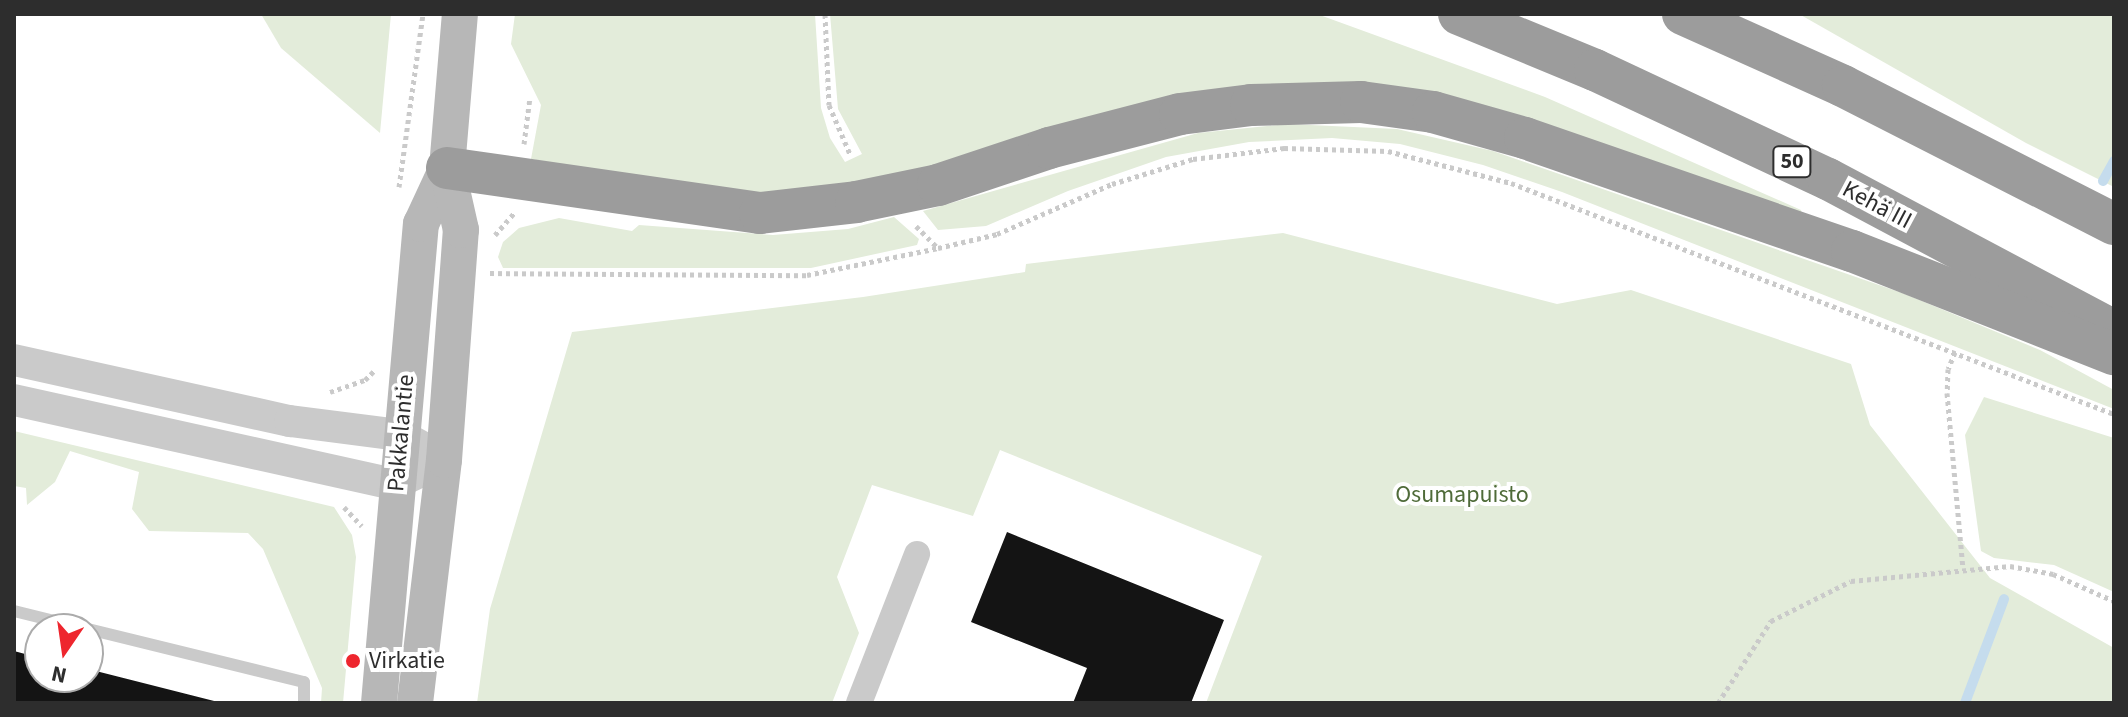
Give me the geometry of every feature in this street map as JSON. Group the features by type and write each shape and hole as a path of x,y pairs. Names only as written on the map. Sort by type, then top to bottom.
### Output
{"highway":[{"name":"Kehä III","path":"1459,14 1595,70 1828,179 2114,331"},
{"path":"1683,14 1843,86 2114,224"},
{"path":"447,168 760,213 856,202 938,185 1049,148 1180,114 1251,105 1361,102 1433,112 1539,143 1852,251 2114,354"}],"main road":[{"name":"Pakkalantie","path":"415,703 444,460 461,230 447,168 460,14"},
{"name":"Pakkalantie","path":"379,703 395,531 394,484 421,224 447,168"}],"street":[{"path":"14,360 290,421 400,435 444,460"},
{"path":"14,400 394,484 444,460"},
{"path":"859,703 917,554"}],"lane":[{"path":"104,633 304,682 304,703"}],"path":[{"path":"825,14 829,105 850,154"},
{"path":"480,273 807,275 997,234 1112,184 1193,159 1284,148 1388,151 1498,178 2114,414"},
{"path":"913,222 938,248"},
{"path":"1955,352 1948,369 1947,393 1963,568"},
{"path":"1718,703 1737,667 1771,621 1851,581 1963,568 2010,566 2053,574 2114,601"}],"green space":[{"path":"261,14 391,14 380,133 281,48"},
{"path":"515,14 815,14 821,108 830,138 845,162 862,154 838,109 830,14 1317,14 1545,97 1801,210 1803,218 1370,89 758,201 531,159 541,105 511,44"},
{"path":"1799,14 2114,14 2114,187 2026,143"},
{"path":"1288,124 1397,129 1493,151 1905,294 2040,350 2114,390 2114,409 1562,192 1483,165 1400,144 1332,138 1249,142 1166,157 1068,191 986,226 938,230 923,211 1198,133"},
{"path":"894,217 919,239 917,245 811,268 503,268 498,257 503,242 519,228 559,218 632,231 639,225 773,235 848,229"},
{"name":"Osumapuisto","path":"1283,233 1557,304 1631,290 1851,364 1870,425 1990,578 2114,648 2114,703 1206,703 1262,556 1000,450 973,516 872,485 837,577 859,633 832,703 477,703 490,609 572,332 863,297 1025,272 1026,264"},
{"path":"1984,397 2114,438 2114,592 2054,565 1994,558 1981,551 1965,435"},
{"path":"14,431 334,507 352,535 356,557 343,703 321,703 322,688 263,549 248,533 149,531 132,509 139,472 70,451 55,482 27,505 26,488 14,486"}],"building":[{"path":"1007,532 1224,620 1191,703 1073,703 1087,668 971,622"},
{"path":"14,651 24,654 24,693 104,693 104,673 222,703 14,703"}],"waterway":[{"path":"2103,181 2114,161"},
{"path":"1965,703 2004,599"}],"place":[{"name":"Virkatie","path":"353,661"}]}
